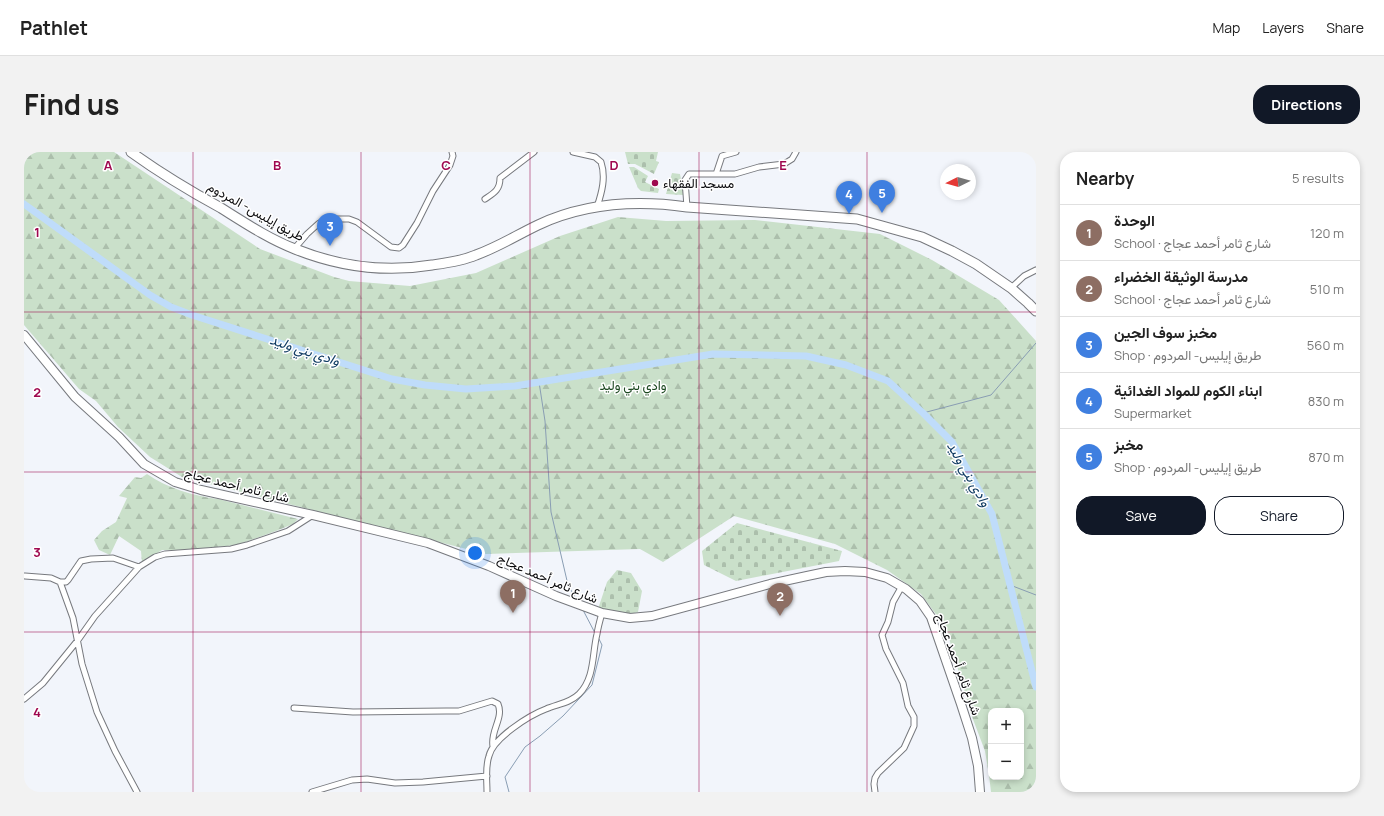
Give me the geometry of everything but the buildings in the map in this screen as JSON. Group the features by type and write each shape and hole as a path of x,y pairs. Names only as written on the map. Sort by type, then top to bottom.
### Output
{"highway":[{"name":"طريق إيليس- المردوم","path":"131,152 152,168 257,230 294,249 325,260 347,265 380,269 419,268 474,256 509,241 539,225 597,207 642,203 663,204 686,207 857,219 922,237 976,264 1011,288 1036,311"}],"main road":[{"name":"شارع ثامر أحمد عجاج","path":"24,335 75,397 119,437 144,464 176,482 201,490 428,543 489,566 556,596 602,613 630,618 652,616 770,584 826,572 865,572 887,578 902,586 920,601 931,617 937,630 972,738 978,766 980,792"}],"street":[{"path":"294,249 318,224 324,221 340,219 349,219 357,222 391,247 399,248 403,245 417,223 433,191 450,165 453,156 452,152"},
{"path":"485,199 497,191 500,178 534,152"},
{"path":"573,152 595,157 601,162 603,191 597,207"},
{"path":"716,174 722,156 736,152"},
{"path":"686,207 685,180 687,175 692,173 735,174 759,167 784,164 792,159 796,152"},
{"path":"1011,288 1024,276 1036,270"},
{"path":"24,699 43,683 78,640 95,616 139,567 165,554 231,549 288,531 313,515"},
{"path":"25,576 51,578 60,582 66,582 78,564 84,560 113,558 139,567"},
{"path":"60,582 73,618 82,664 101,722 137,792"},
{"path":"875,792 875,778 878,773 904,748 914,726 914,717 908,706 903,683 886,649 882,635 888,622 893,602 902,586"},
{"path":"487,792 487,764 489,754 493,746 505,734 538,712 570,701 580,693 593,667 596,635 602,613"},
{"path":"294,708 353,712 446,712 459,711 492,701 498,704 500,712 492,735 493,746"},
{"path":"312,792 352,780 367,779 395,783 487,776"}],"green space":[{"name":"وادي بني وليد","path":"24,152 114,152 260,249 334,277 349,281 410,286 476,273 560,236 618,217 666,221 755,220 880,234 932,260 999,300 1036,341 1036,792 991,792 990,780 1024,780 1024,708 988,708 988,769 985,751 971,714 946,628 921,594 887,570 835,544 734,516 663,562 640,549 486,554 182,477 150,457 118,427 96,401 79,389 24,325"},
{"path":"625,152 658,152 656,161 659,162 654,174 635,164 628,164"},
{"path":"629,167 634,167 648,176 645,182 659,189 658,193 641,191 638,188"},
{"path":"672,173 680,174 683,195 666,194"},
{"path":"147,474 172,487 200,496 298,519 293,524 237,545 186,550 162,550 142,563 141,551 119,536 110,555 99,550 94,540 102,531 116,522 127,498 119,496 135,477 141,478"},
{"path":"737,523 842,551 839,561 736,581 704,565 702,551"},
{"path":"617,570 631,573 642,591 638,612 631,614 598,609 607,582"}],"waterway":[{"name":"وادي بني وليد","path":"24,204 150,295 171,307 392,379 425,385 466,389 515,386 713,354 806,356 846,365 888,381 952,442 992,514 1036,687"},
{"path":"923,413 991,395 1036,343"},
{"path":"539,382 545,421 551,512 568,585 576,599"},
{"path":"1010,585 1036,595"},
{"path":"583,610 595,633"},
{"path":"509,792 505,777 525,747 563,716 592,685 602,645 599,639"}],"place":[{"name":"مسجد الفقهاء","path":"655,183"},
{"name":"مخبز","path":"882,213"},
{"name":"ابناء الكوم للمواد الغدائية","path":"849,214"},
{"name":"مخبز سوف الجين","path":"330,246"},
{"name":"الوحدة","path":"513,613"},
{"name":"مدرسة الوثيقة الخضراء","path":"780,616"}]}
